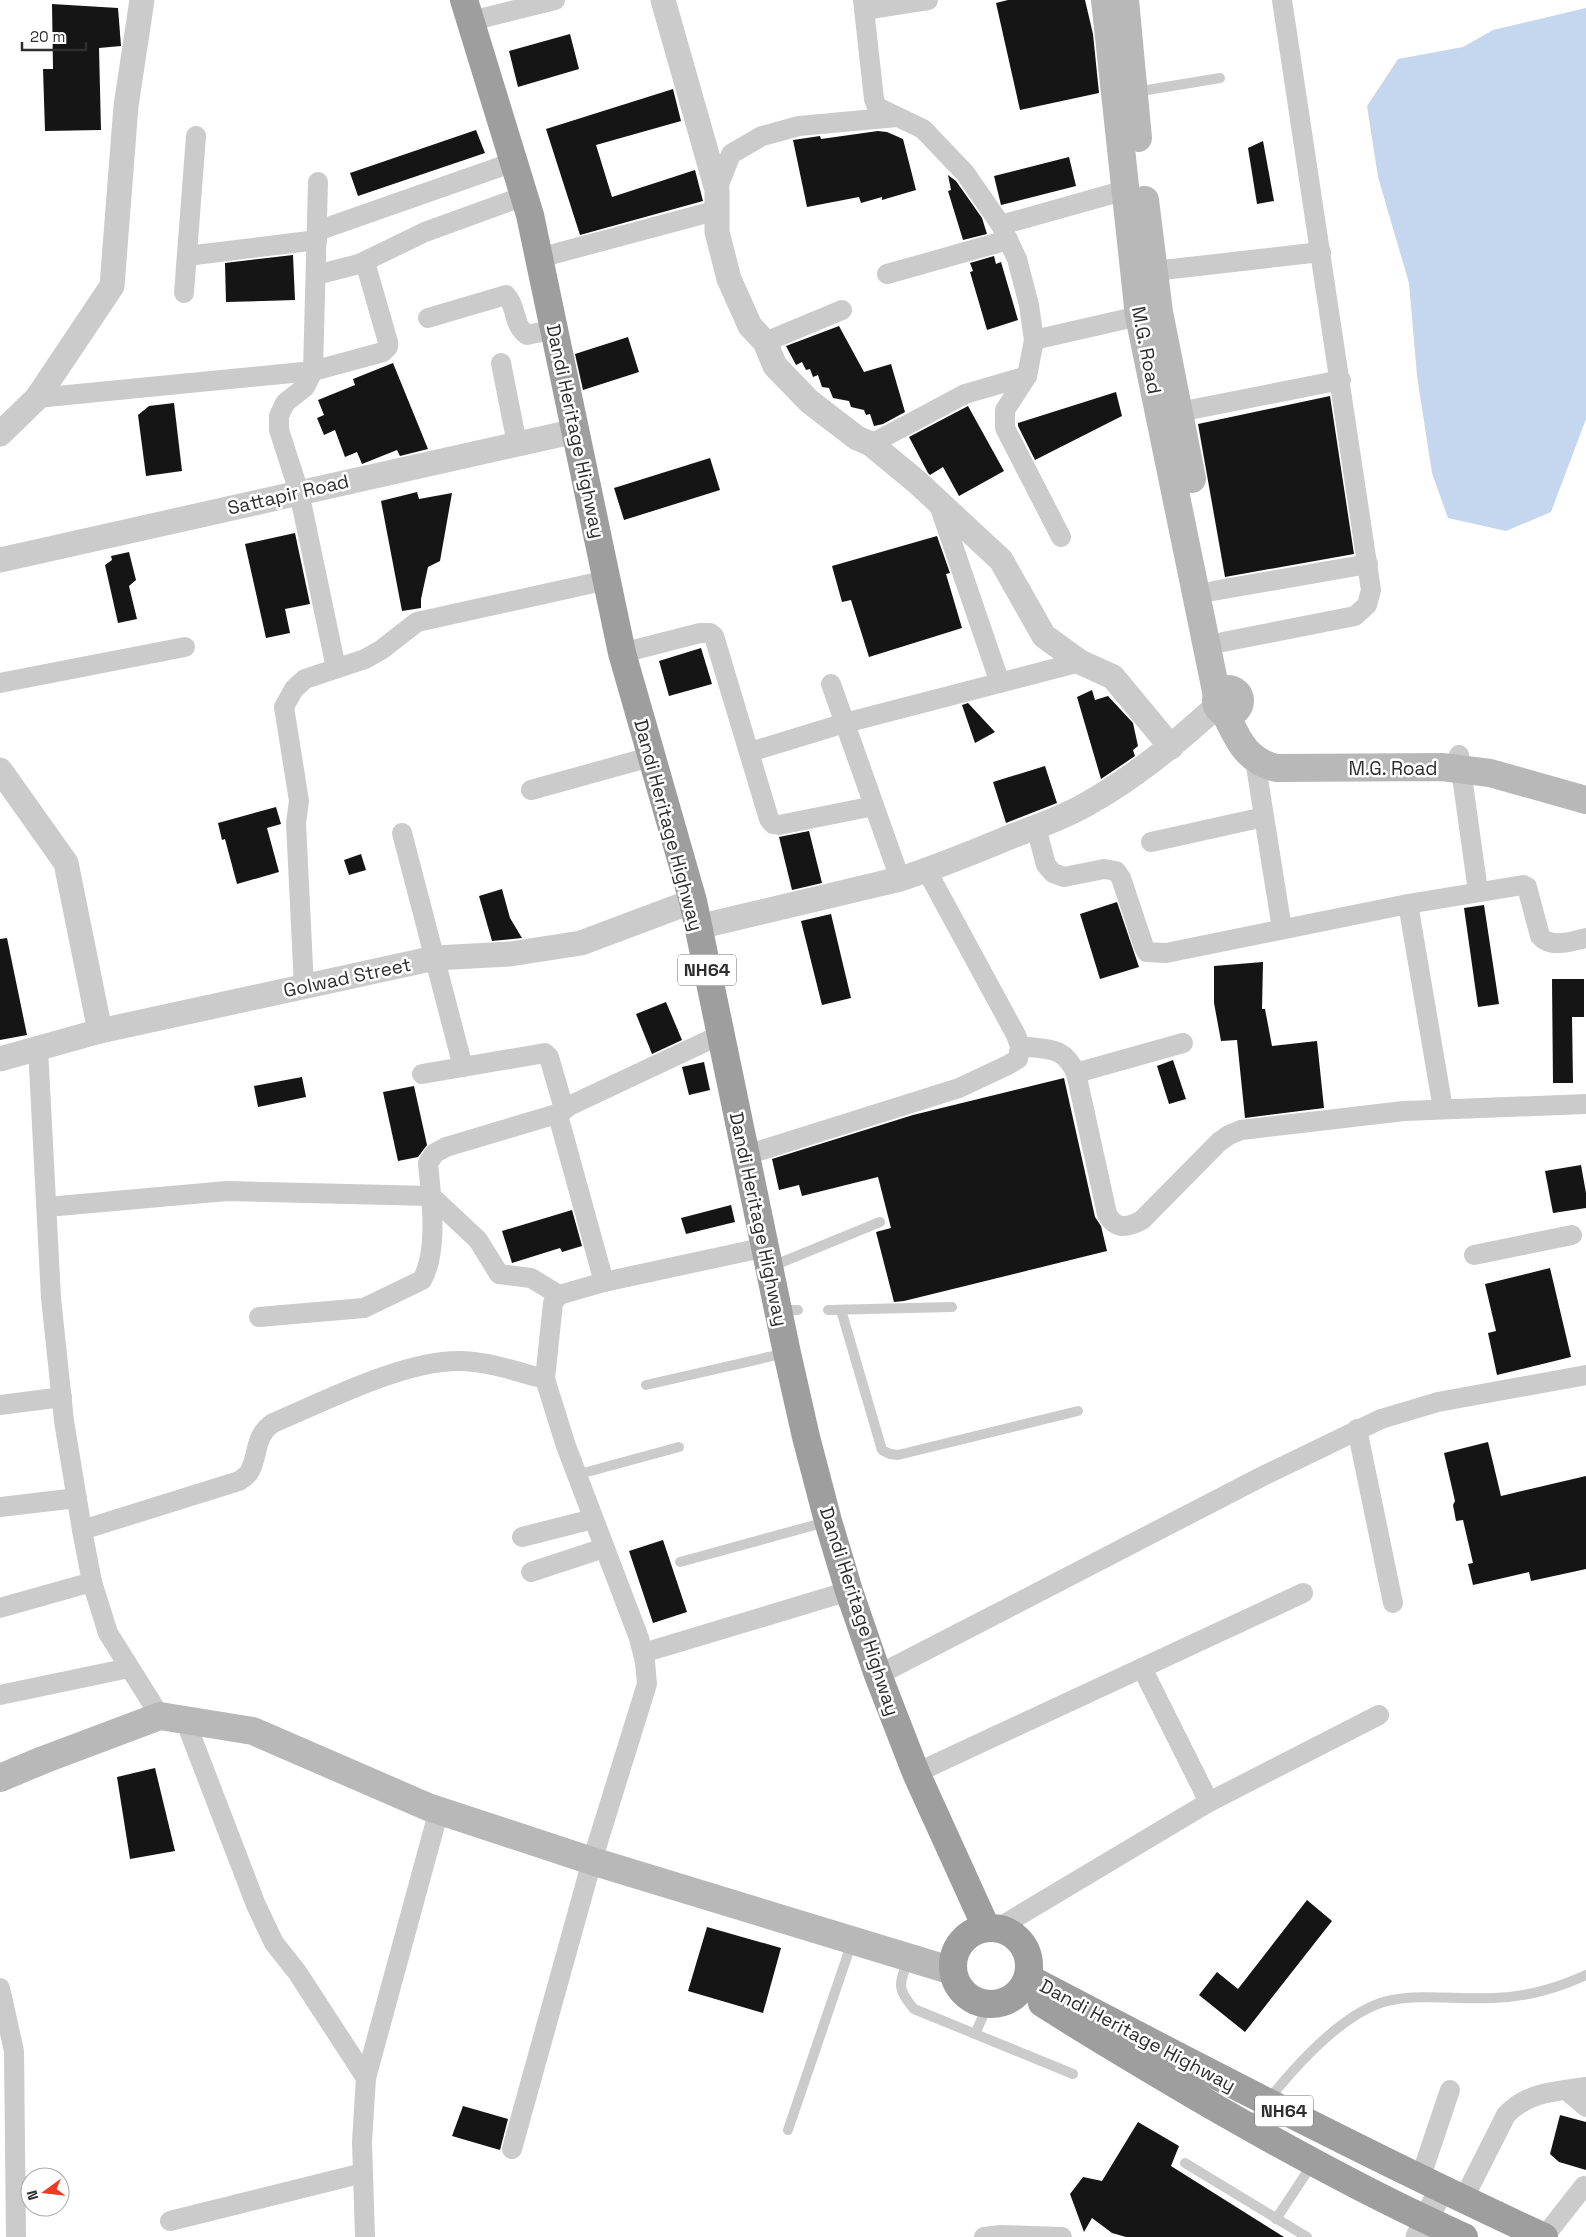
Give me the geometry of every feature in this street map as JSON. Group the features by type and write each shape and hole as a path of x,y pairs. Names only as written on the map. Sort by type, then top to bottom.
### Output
{"highway":[{"name":"Dandi Heritage Highway","path":"468,10 524,196 555,330 622,653 650,757 693,901 768,1257 788,1310 787,1353 806,1438 828,1521 878,1675 916,1773 992,1927"},
{"path":"992,1927 1015,1936 1027,1952 1029,1965 1025,1984 1012,1998 1001,2004 975,2001 965,1994 957,1984 953,1971 955,1954 963,1939 973,1931 992,1927"},
{"name":"Dandi Heritage Highway","path":"1025,1984 1441,2189 1544,2237"},
{"name":"Dandi Heritage Highway","path":"1025,1984 1104,2043 1313,2162 1422,2228 1464,2237"}],"main road":[{"name":"M.G. Road","path":"1105,0 1139,316 1226,703 1245,750 1255,760 1276,768 1299,762 1442,767 1460,762 1493,758 1586,785"},
{"name":"M.G. Road","path":"1125,0 1154,271 1160,312 1223,642 1226,703 1262,748 1299,762"},
{"name":"M.G. Road","path":"1460,762 1490,773 1586,800"},
{"path":"0,1778 43,1760 173,1718 253,1731 439,1810 592,1861 953,1971"}],"street":[{"path":"0,434 36,398 112,286 126,106 142,0"},
{"path":"468,10 555,0"},
{"path":"663,0 717,200 717,232 729,278 750,326 765,342 775,366 810,402 857,438 871,444 1001,560 1044,636 1080,662 1113,676 1171,747"},
{"path":"928,0 863,5 874,99 877,108 923,130 965,173 1004,232 1017,259 1029,305 1034,340 1027,376 1005,410 1005,428 1061,537"},
{"path":"1223,642 1355,616 1367,605 1371,590 1341,380 1282,0"},
{"path":"717,200 731,154 762,136 799,126 899,117"},
{"path":"184,293 196,136"},
{"path":"187,256 317,236 514,162"},
{"path":"318,182 313,372 304,387 285,403 280,416 280,430 298,492 336,668"},
{"path":"887,274 1126,190"},
{"path":"316,275 365,262 425,232 524,196"},
{"path":"539,258 717,200"},
{"path":"1154,271 1321,252"},
{"path":"36,398 313,372 383,352 388,347 388,342 365,262"},
{"path":"428,318 506,295 511,300 519,329 527,336 555,330"},
{"path":"765,342 842,310"},
{"path":"1034,340 1139,316"},
{"path":"501,363 517,444"},
{"path":"871,444 965,394 1027,376"},
{"path":"1179,412 1341,380"},
{"name":"Sattapir Road","path":"0,560 576,431"},
{"path":"938,502 1000,683"},
{"path":"1214,591 1368,564"},
{"path":"304,987 296,823 299,801 284,707 294,689 306,679 381,650 418,622 607,580"},
{"path":"622,653 700,633 710,633 714,636 769,819 773,824 780,825 874,806"},
{"path":"0,683 185,647"},
{"path":"750,752 845,724 1080,662"},
{"path":"831,684 900,879"},
{"path":"698,927 900,879 927,871 1036,827 1085,806 1127,780 1226,703"},
{"path":"531,790 650,757"},
{"path":"1255,760 1282,930"},
{"path":"1460,762 1478,891"},
{"path":"0,770 66,863 100,1031"},
{"path":"1151,842 1264,817"},
{"path":"1036,827 1046,866 1053,873 1064,877 1104,869 1116,871 1121,878 1147,952 1166,953 1408,904 1523,884 1526,887 1540,936 1543,939 1550,943 1557,943 1586,938"},
{"path":"402,832 463,1067"},
{"path":"746,1155 959,1088 1018,1059 1020,1046 927,871"},
{"name":"Golwad Street","path":"0,1059 100,1031 436,958 510,954 581,943 693,901"},
{"path":"1408,904 1443,1109"},
{"path":"259,1317 364,1308 422,1280 428,1271 431,1255 431,1196 428,1163 436,1153 446,1147 562,1111 722,1034"},
{"path":"1076,1073 1183,1043"},
{"path":"1020,1046 1060,1052 1070,1059 1076,1073 1107,1214 1112,1222 1118,1226 1129,1227 1142,1220 1219,1142 1228,1134 1241,1130 1338,1118 1443,1109 1586,1104"},
{"path":"38,1048 52,1298 62,1396 82,1530 92,1582 108,1633 129,1668 173,1718 274,1943 298,1972 366,2078"},
{"path":"422,1074 545,1053 549,1057 562,1111 559,1119 604,1282"},
{"path":"46,1207 227,1192 431,1196 478,1240 499,1274 531,1278 559,1295"},
{"path":"1474,1255 1572,1236"},
{"path":"512,2149 592,1861 647,1684 643,1653 552,1408 545,1379 553,1303 559,1295 604,1282 768,1257"},
{"path":"82,1530 238,1481 250,1473 258,1438 265,1428 378,1379 432,1364 462,1361 501,1367 545,1379"},
{"path":"878,1675 1357,1429 1404,1411 1438,1402 1586,1375"},
{"path":"0,1404 62,1396"},
{"path":"1357,1429 1393,1603"},
{"path":"0,1506 77,1498"},
{"path":"522,1537 593,1519"},
{"path":"531,1572 604,1548"},
{"path":"0,1608 92,1582"},
{"path":"643,1653 850,1592"},
{"path":"916,1773 1303,1593"},
{"path":"0,1695 129,1668"},
{"path":"1142,1668 1209,1802"},
{"path":"992,1927 1209,1802 1379,1715"},
{"path":"365,2237 362,2142 366,2078 439,1810"},
{"path":"0,1988 14,2052 16,2237"},
{"path":"1422,2228 1441,2189 1516,2104 1536,2094 1579,2088 1586,2107"},
{"path":"1441,2189 1450,2090"},
{"path":"170,2221 363,2173"},
{"path":"1544,2237 1584,2186 1586,2188"},
{"path":"984,2237 1000,2235 1062,2237"}],"lane":[{"path":"1134,92 1220,78"},
{"path":"768,1257 880,1222"},
{"path":"828,1310 952,1307"},
{"path":"840,1310 882,1450 890,1454 898,1454 1078,1411"},
{"path":"646,1385 787,1353"},
{"path":"576,1475 679,1447"},
{"path":"680,1562 828,1521"},
{"path":"788,2130 853,1939"},
{"path":"910,1957 900,1985 904,1998 914,2009 1073,2074"},
{"path":"1249,2127 1266,2102 1315,2047 1369,2007 1391,2000 1414,1998 1496,1998 1535,1992 1586,1975"},
{"path":"975,2034 988,2004"},
{"path":"1276,2218 1313,2162"},
{"path":"1184,2163 1307,2237"}],"water":[{"path":"1586,8 1586,419 1551,512 1506,531 1448,518 1432,473 1417,376 1409,283 1378,177 1367,106 1398,59 1463,47 1493,30"}],"building":[{"path":"1008,0 1085,0 1093,34 1099,93 1020,110 996,3"},
{"path":"52,4 118,8 121,46 99,48 101,130 45,131 43,69 53,69"},
{"path":"570,34 579,69 518,87 509,51"},
{"path":"673,89 681,121 596,145 612,197 695,170 703,201 580,235 546,129"},
{"path":"476,130 485,153 358,196 350,173"},
{"path":"878,131 887,132 903,139 916,190 882,200 882,197 861,203 859,197 807,207 793,140 820,136 821,139"},
{"path":"1263,141 1274,201 1257,204 1248,148"},
{"path":"1069,157 1076,186 1001,205 994,176"},
{"path":"948,175 956,181 982,218 987,234 963,240 948,191 951,190"},
{"path":"293,255 295,300 226,302 225,263"},
{"path":"994,256 996,264 1001,262 1018,320 987,330 970,272 973,271 970,263"},
{"path":"839,326 864,372 891,364 905,412 883,424 874,426 870,414 866,415 864,410 851,407 849,401 833,398 829,388 822,387 818,375 813,377 810,369 806,370 802,362 796,365 786,346"},
{"path":"628,337 639,372 583,390 575,354"},
{"path":"393,363 428,449 400,456 397,450 362,464 357,452 345,457 335,430 324,435 317,418 324,415 318,400 355,385 353,379"},
{"path":"1116,392 1122,416 1035,460 1018,423"},
{"path":"1330,396 1354,554 1225,577 1198,424"},
{"path":"174,403 182,471 146,476 138,415 149,406"},
{"path":"968,406 1004,471 959,496 943,467 930,475 928,473 909,437"},
{"path":"710,458 720,490 624,520 614,488"},
{"path":"417,492 419,499 452,493 440,561 428,567 421,599 421,608 402,611 381,501"},
{"path":"295,533 310,604 285,609 290,633 266,638 245,544"},
{"path":"937,536 950,573 946,574 962,628 869,657 851,600 842,602 832,566"},
{"path":"129,552 136,580 129,586 137,619 118,623 105,565 112,560 111,556"},
{"path":"701,648 712,684 669,696 659,661"},
{"path":"1092,690 1095,700 1108,696 1133,723 1138,746 1133,750 1135,756 1101,779 1077,697"},
{"path":"968,703 995,732 975,743 962,705"},
{"path":"1045,766 1057,803 1006,823 993,782"},
{"path":"276,807 281,824 267,828 279,872 237,884 225,839 222,840 218,823"},
{"path":"809,831 822,883 792,890 779,837"},
{"path":"361,854 366,870 349,875 344,860"},
{"path":"502,889 510,918 522,938 492,941 479,896"},
{"path":"1117,902 1139,967 1100,979 1080,914"},
{"path":"1484,905 1499,1004 1478,1007 1464,908"},
{"path":"831,914 851,998 822,1005 801,921"},
{"path":"7,938 27,1035 0,1040 0,939"},
{"path":"1263,962 1262,1009 1265,1009 1272,1046 1317,1041 1324,1108 1245,1118 1237,1040 1221,1041 1214,1003 1214,966"},
{"path":"1552,979 1584,979 1584,1017 1572,1017 1573,1083 1553,1083"},
{"path":"666,1002 682,1040 652,1054 636,1014"},
{"path":"1173,1060 1186,1099 1169,1104 1157,1066"},
{"path":"704,1062 710,1090 689,1095 682,1067"},
{"path":"302,1077 306,1097 258,1107 254,1086"},
{"path":"1064,1078 1095,1217 1101,1226 1107,1251 894,1302 876,1232 891,1228 878,1177 802,1196 799,1185 779,1190 772,1159 913,1115"},
{"path":"414,1086 427,1145 418,1157 398,1161 383,1092"},
{"path":"1581,1165 1586,1193 1586,1208 1553,1213 1545,1171"},
{"path":"731,1205 735,1222 686,1234 681,1218"},
{"path":"572,1210 582,1246 562,1252 560,1248 512,1263 502,1231"},
{"path":"1550,1268 1571,1357 1497,1375 1488,1333 1496,1331 1485,1284"},
{"path":"1488,1442 1501,1496 1586,1476 1586,1569 1531,1581 1529,1572 1473,1585 1468,1564 1473,1563 1463,1520 1456,1521 1453,1505 1455,1501 1444,1453"},
{"path":"663,1540 687,1612 653,1623 629,1551"},
{"path":"155,1768 175,1851 130,1859 117,1777"},
{"path":"1307,1900 1332,1921 1245,2032 1199,1995 1217,1972 1238,1989"},
{"path":"707,1927 781,1948 763,2013 688,1991"},
{"path":"463,2106 508,2119 500,2150 452,2136"},
{"path":"1560,2115 1586,2122 1586,2170 1559,2162 1550,2154"},
{"path":"1138,2122 1179,2146 1171,2166 1284,2237 1126,2237 1112,2233 1092,2218 1084,2232 1070,2194 1083,2177 1102,2181"}]}
